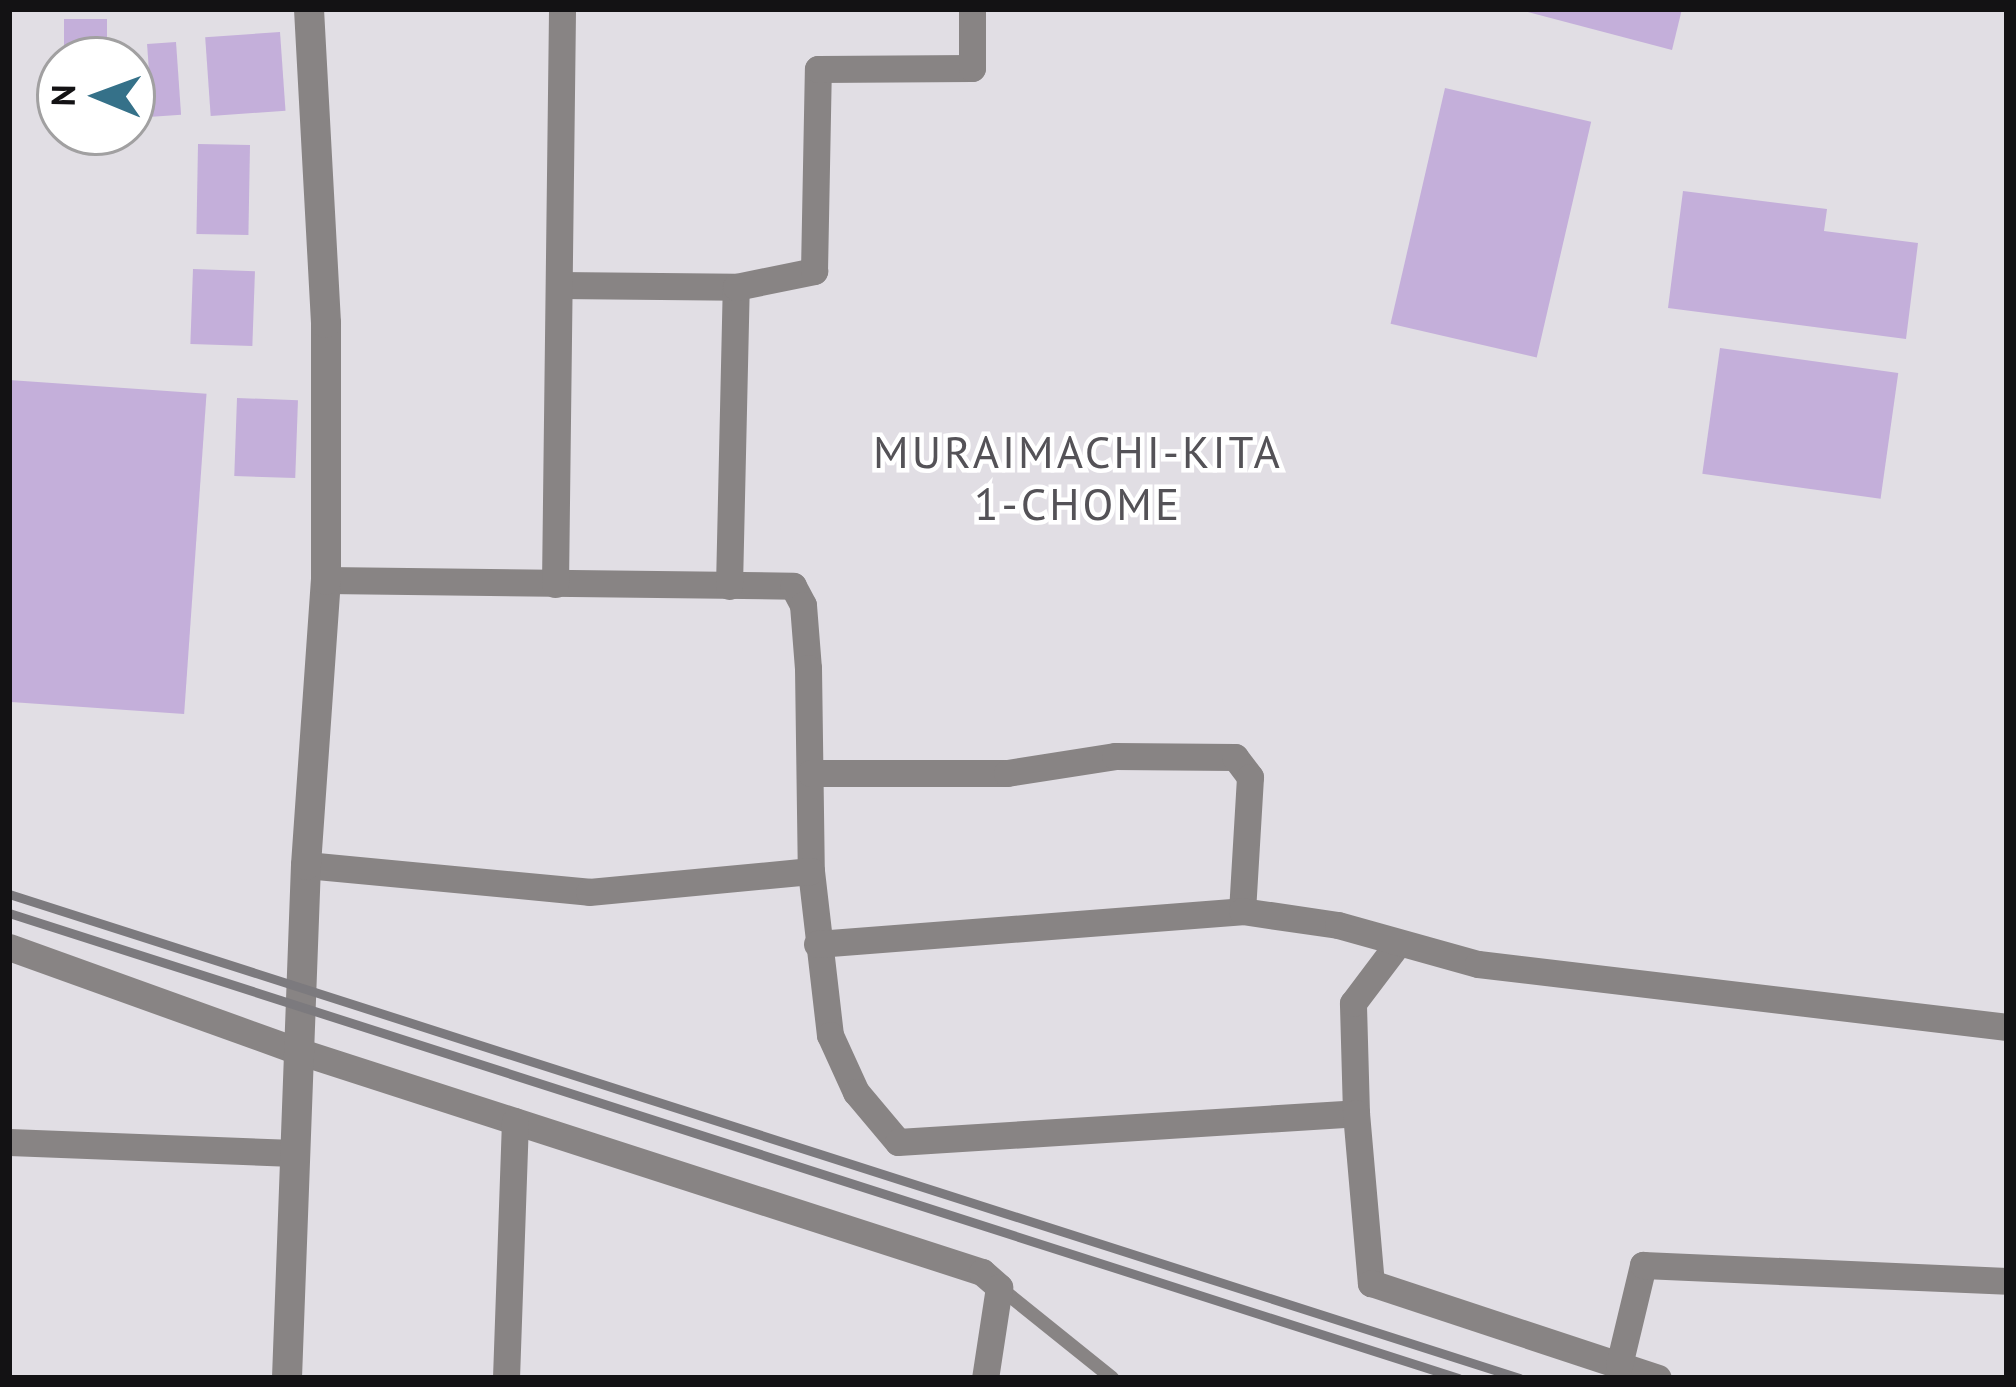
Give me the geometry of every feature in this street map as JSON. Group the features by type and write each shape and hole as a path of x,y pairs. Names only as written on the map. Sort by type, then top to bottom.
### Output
{"street":[{"path":"287,1378 306,865 326,580 326,323 309,9"},
{"path":"555,584 562,9"},
{"path":"559,285 736,287 814,271 818,69 972,68 972,9"},
{"path":"729,586 736,287"},
{"path":"326,580 793,586 803,604 811,871 830,1034 856,1092 898,1142 1356,1113"},
{"path":"810,773 1006,773 1115,755 1235,757 1250,777 1243,911"},
{"path":"306,865 589,892 811,871"},
{"path":"817,944 1243,911 1337,925 1396,946 1478,964 2007,1027"},
{"path":"1396,946 1353,1003 1356,1113 1371,1282 1658,1378"},
{"path":"9,947 298,1051 982,1272 999,1287 986,1378"},
{"path":"506,1378 515,1121"},
{"path":"9,1142 294,1153"},
{"path":"1619,1365 1643,1265 2007,1281"}],"lane":[{"path":"999,1287 1112,1378"}],"building":[{"path":"1516,9 1682,9 1672,50"},
{"path":"64,19 107,19 107,36 64,36"},
{"path":"280,32 286,111 211,116 205,37"},
{"path":"176,42 181,115 156,117 156,43"},
{"path":"1445,88 1591,122 1537,358 1391,324"},
{"path":"198,144 250,145 248,235 196,234"},
{"path":"1683,191 1827,209 1824,231 1918,243 1906,339 1668,308"},
{"path":"193,269 255,271 252,346 190,344"},
{"path":"1720,348 1898,373 1881,499 1702,474"},
{"path":"9,380 207,394 184,714 9,702"},
{"path":"237,398 298,400 295,478 234,476"}],"railway":[{"path":"9,894 1519,1378"},
{"path":"9,913 1458,1378"}],"district":[{"name":"MURAIMACHI-KITA 1-CHOME","path":"1078,478"}]}
